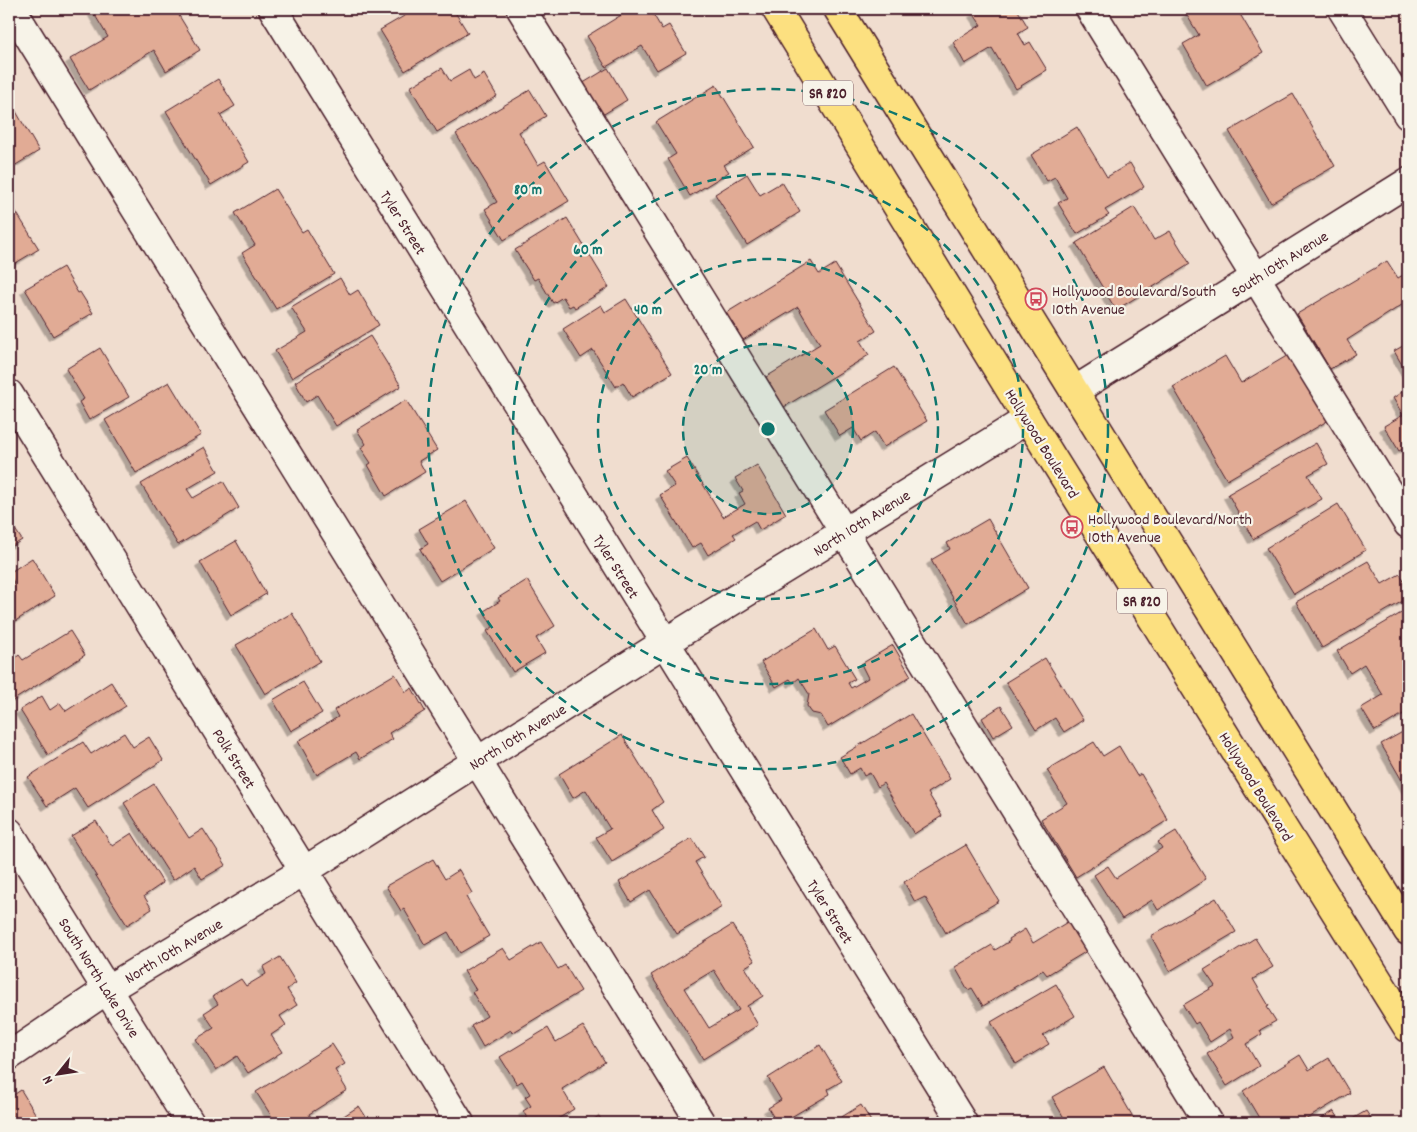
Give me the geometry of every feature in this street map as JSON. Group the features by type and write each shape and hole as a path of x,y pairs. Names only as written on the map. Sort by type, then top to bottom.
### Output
{"main road":[{"name":"Hollywood Boulevard","path":"776,9 1028,419 1408,1028"},
{"name":"SR 820","path":"838,9 1408,931"}],"street":[{"path":"12,9 701,1123"},
{"name":"Tyler Street","path":"273,9 963,1123"},
{"path":"521,9 1209,1123"},
{"path":"1090,9 1408,524"},
{"path":"1342,9 1408,115"},
{"name":"South 10th Avenue","path":"1074,392 1408,182"},
{"name":"Polk Street","path":"9,394 460,1123"},
{"name":"North 10th Avenue","path":"9,1056 108,989 304,871 664,643 1028,419"},
{"name":"South North Lake Drive","path":"9,832 190,1123"}],"building":[{"path":"99,9 175,9 200,50 166,71 154,50 89,90 70,59 108,37 93,12"},
{"path":"416,9 453,9 468,33 405,71 380,30"},
{"path":"631,9 650,9 662,29 669,25 686,53 657,70 642,46 606,67 587,36"},
{"path":"981,9 1017,9 1028,27 1018,33 1025,45 1030,42 1047,70 1016,89 992,48 965,64 953,42 981,25 973,13"},
{"path":"1194,9 1237,9 1263,53 1207,86 1183,44 1199,35 1186,14"},
{"path":"442,68 450,81 469,70 474,80 484,74 497,96 437,132 410,87"},
{"path":"608,68 627,100 599,117 580,85"},
{"path":"218,79 235,106 220,115 249,162 211,185 166,111"},
{"path":"716,85 754,147 724,165 729,172 690,196 668,159 676,154 656,122"},
{"path":"530,90 546,116 519,132 538,165 545,161 569,201 504,240 485,209 497,202 456,134"},
{"path":"1293,94 1335,166 1271,203 1229,131"},
{"path":"14,108 39,151 9,169 9,112"},
{"path":"1077,127 1107,177 1130,163 1144,187 1105,210 1109,215 1077,234 1058,203 1067,198 1055,177 1047,181 1031,155"},
{"path":"747,174 760,195 782,182 800,212 747,245 715,194"},
{"path":"275,189 302,232 307,229 334,274 276,309 242,253 255,245 235,213"},
{"path":"9,202 39,249 9,267"},
{"path":"1134,207 1154,240 1170,231 1190,264 1116,310 1076,243"},
{"path":"567,218 609,287 575,308 573,305 569,307 563,297 553,303 538,278 534,280 515,250"},
{"path":"811,261 819,274 835,264 876,331 860,341 869,355 784,407 766,377 820,344 798,307 743,340 726,313"},
{"path":"1387,261 1398,278 1408,272 1408,301 1347,340 1356,354 1330,369 1297,314"},
{"path":"63,267 78,293 80,292 93,313 53,336 25,289"},
{"path":"340,278 350,295 358,290 379,325 292,378 275,351 307,332 291,307"},
{"path":"626,299 672,373 632,397 623,382 616,387 593,350 581,358 563,329 601,305 605,312"},
{"path":"370,336 401,386 336,426 317,395 306,402 295,382"},
{"path":"1408,343 1408,375 1394,351"},
{"path":"100,348 129,397 89,420 79,402 84,399 66,369"},
{"path":"1290,354 1329,420 1227,480 1173,387 1225,356 1241,383"},
{"path":"894,367 927,421 884,447 875,432 861,441 853,428 840,436 824,410"},
{"path":"169,382 201,435 136,473 105,420"},
{"path":"1408,388 1408,446 1399,451 1384,426 1403,415 1393,398"},
{"path":"406,400 437,450 419,461 425,472 386,496 368,465 371,463 361,448 366,444 357,430"},
{"path":"1316,443 1328,464 1308,475 1322,499 1253,539 1228,494"},
{"path":"204,447 218,471 187,489 193,498 223,481 239,508 178,545 141,484"},
{"path":"687,458 723,517 745,504 739,493 743,491 735,478 757,465 786,514 760,530 755,521 733,534 736,538 708,555 701,543 692,548 660,495 675,486 665,471"},
{"path":"466,501 494,548 440,581 420,549 428,544 419,529"},
{"path":"1338,504 1366,550 1294,594 1266,548"},
{"path":"988,519 1028,588 968,624 931,560 950,549 947,543"},
{"path":"9,520 22,540 9,548"},
{"path":"236,541 266,594 231,615 200,562"},
{"path":"32,558 55,596 9,625 9,586 14,583 9,573"},
{"path":"1368,561 1382,584 1400,574 1408,589 1408,598 1322,648 1296,602"},
{"path":"527,580 555,626 536,638 545,653 513,672 487,631 493,627 484,611 500,601 498,598"},
{"path":"1408,609 1408,711 1375,731 1361,708 1383,695 1364,664 1350,673 1337,651"},
{"path":"292,613 320,661 265,694 236,645"},
{"path":"816,629 828,650 835,646 855,679 848,683 851,688 868,678 861,664 893,645 911,676 828,727 821,715 812,713 807,706 809,694 799,678 793,683 790,679 776,687 761,662"},
{"path":"70,631 85,655 9,703 9,654 13,660 19,655 23,660"},
{"path":"1045,658 1083,720 1064,732 1055,718 1036,730 1006,682"},
{"path":"395,674 406,692 412,688 425,711 389,733 393,739 360,759 356,752 317,775 298,741 338,717 334,710"},
{"path":"111,682 126,706 48,755 20,710 42,696 50,710 60,703 66,711"},
{"path":"303,682 322,713 291,731 273,700"},
{"path":"1001,706 1013,725 993,737 982,718"},
{"path":"911,714 950,779 928,793 942,816 914,834 883,783 878,787 870,773 864,776 860,768 850,774 840,757"},
{"path":"1408,729 1408,791 1381,744"},
{"path":"124,733 133,747 149,737 163,760 88,808 75,788 47,806 28,777 83,742 91,754"},
{"path":"622,735 663,802 652,810 664,830 612,862 596,837 610,829 586,790 573,798 559,774"},
{"path":"1094,742 1103,756 1119,746 1137,776 1141,774 1168,820 1076,877 1041,819 1067,803 1047,770"},
{"path":"154,784 189,838 203,829 226,865 202,879 194,866 173,880 124,803"},
{"path":"96,821 112,846 132,833 163,883 144,896 152,909 127,925 71,836"},
{"path":"1176,831 1206,879 1158,910 1152,900 1122,919 1094,875 1108,866 1116,878 1162,848 1158,842"},
{"path":"692,838 704,857 695,862 722,907 677,934 650,890 631,902 619,882"},
{"path":"966,845 999,901 946,933 925,897 915,902 904,882"},
{"path":"433,859 445,879 459,870 472,893 466,897 489,936 460,953 448,932 425,945 404,909 401,911 386,886"},
{"path":"1216,898 1236,932 1170,971 1151,936"},
{"path":"1069,921 1087,951 1047,975 1043,970 983,1006 972,988 968,990 955,967 992,945 995,950 1025,929 1033,943"},
{"path":"732,925 755,961 745,967 763,996 747,1006 758,1025 703,1059 651,975","holes":["714,970 739,1010 709,1028 684,988"]},
{"path":"1255,938 1273,967 1253,979 1276,1021 1260,1030 1262,1034 1246,1044 1259,1066 1227,1086 1207,1054 1234,1037 1230,1029 1210,1042 1198,1022 1195,1024 1183,1005 1215,986 1204,970"},
{"path":"541,942 558,969 565,965 581,991 512,1033 511,1030 483,1047 471,1026 487,1016 472,992 476,990 464,971 503,948 511,960"},
{"path":"280,957 296,983 287,989 297,1005 280,1016 286,1025 271,1035 282,1052 248,1073 237,1056 216,1070 196,1039 214,1028 204,1013 218,1004 213,996 241,979 246,986 266,974 263,967"},
{"path":"1056,984 1075,1016 1043,1035 1049,1044 1016,1064 991,1022"},
{"path":"583,1026 605,1062 562,1089 574,1109 551,1123 530,1123 523,1111 531,1106 525,1097 530,1094 522,1081 517,1084 500,1057 548,1028 556,1042"},
{"path":"332,1044 345,1064 335,1070 347,1090 309,1114 314,1123 276,1123 256,1092"},
{"path":"820,1045 842,1081 828,1089 830,1094 781,1123 777,1123 768,1108 781,1100 768,1078"},
{"path":"1300,1055 1309,1070 1329,1058 1350,1093 1300,1123 1262,1123 1243,1091"},
{"path":"1104,1067 1136,1122 1067,1123 1052,1097"},
{"path":"21,1090 41,1123 9,1123 9,1098"},
{"path":"861,1105 872,1123 832,1123"},
{"path":"359,1106 370,1123 337,1123 336,1121"},
{"path":"1334,1111 1341,1121 1345,1118 1347,1122 1366,1111 1374,1123 1314,1123"},
{"path":"599,1116 603,1123 587,1123"}],"place":[{"name":"Hollywood Boulevard/South 10th Avenue","path":"1036,299"},
{"name":"Hollywood Boulevard/North 10th Avenue","path":"1072,527"}]}
